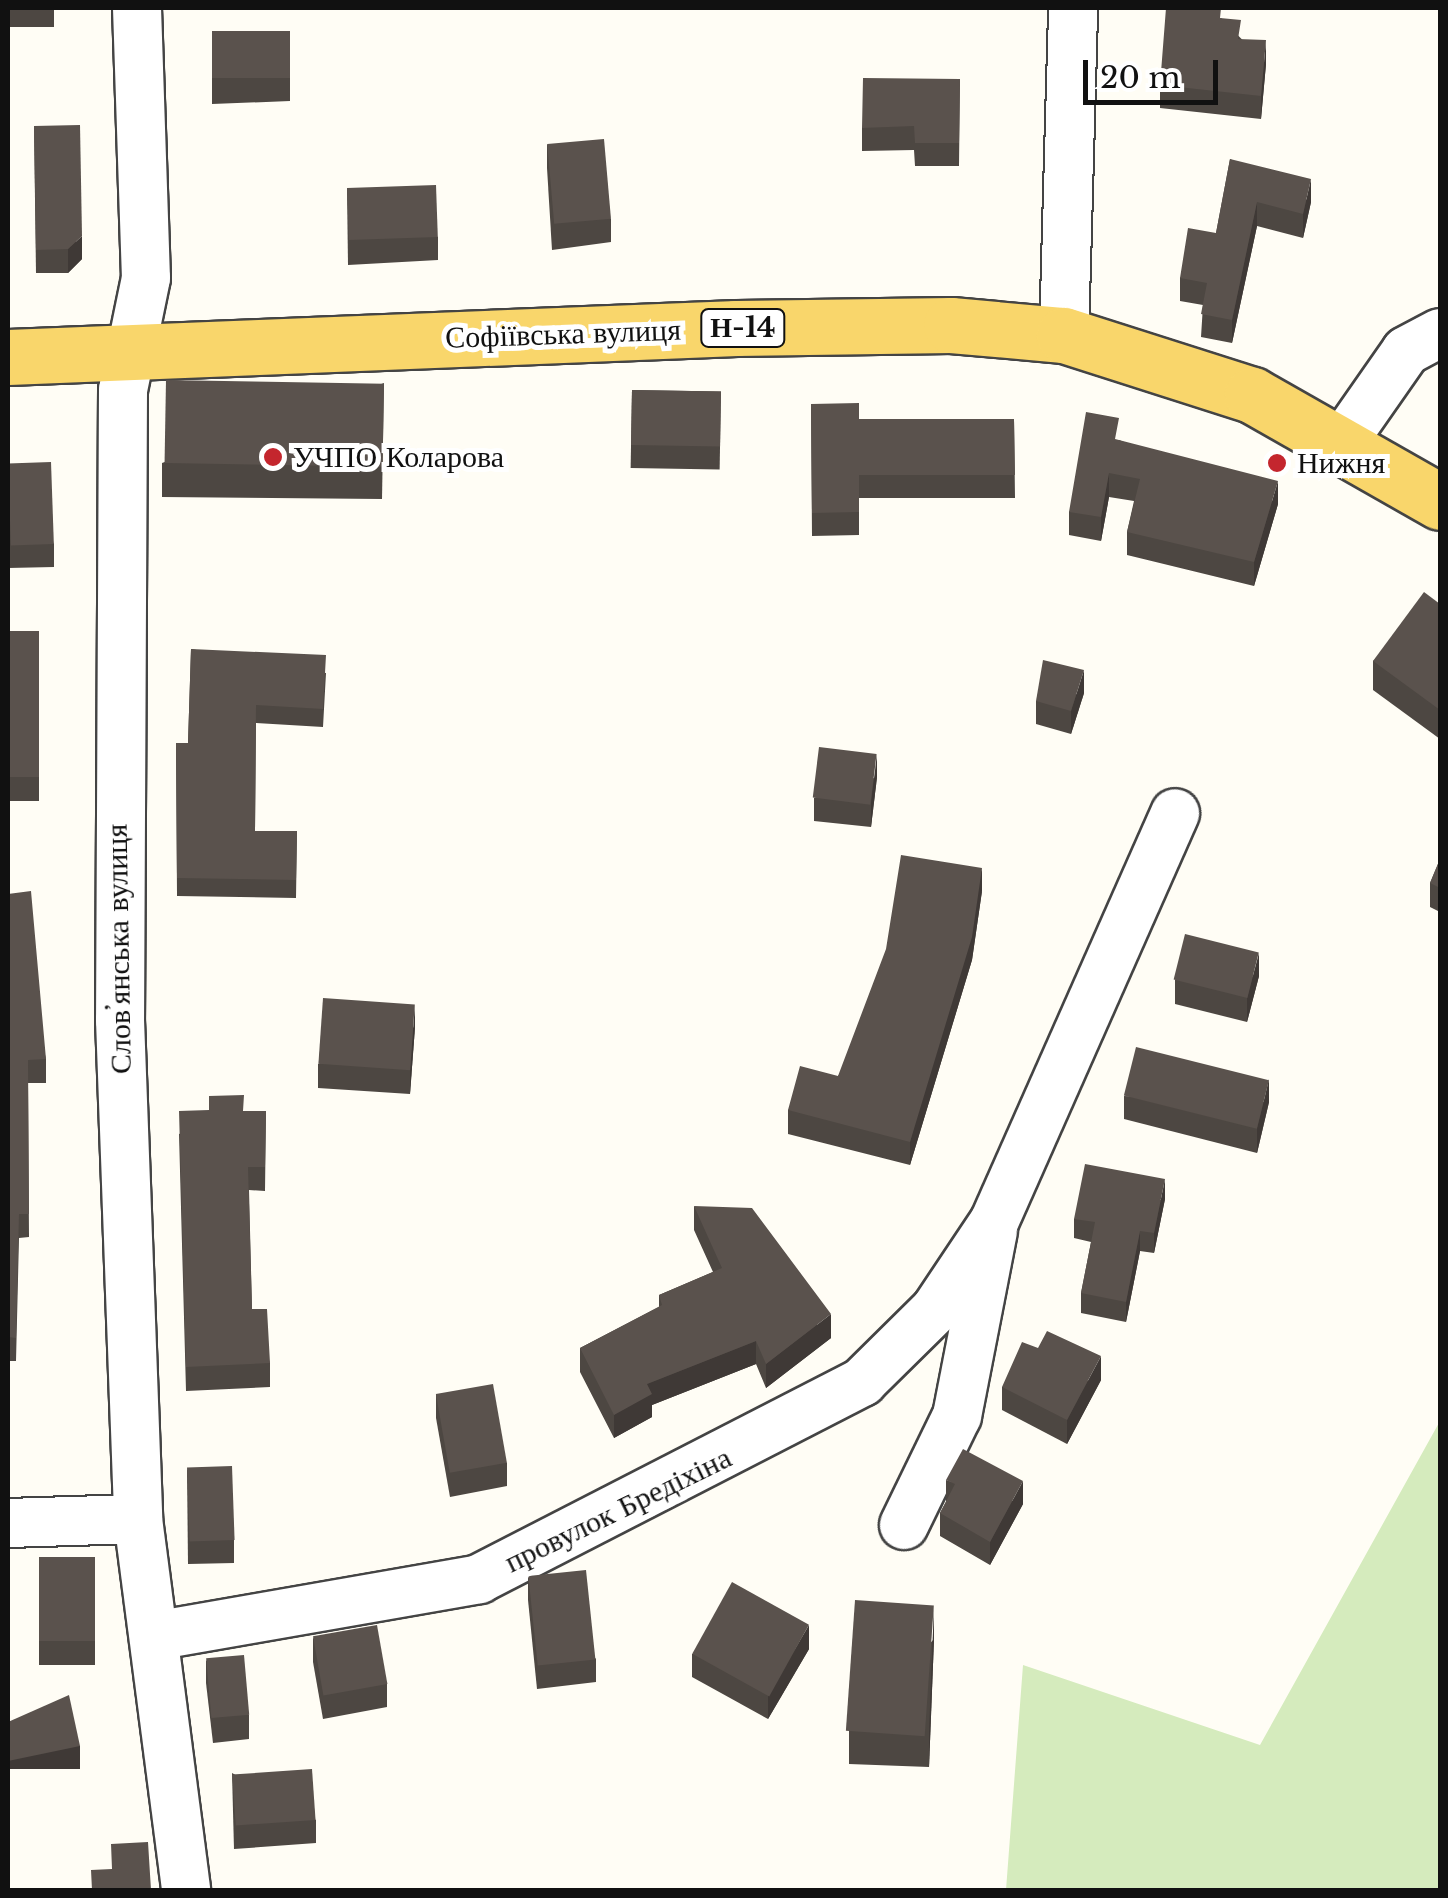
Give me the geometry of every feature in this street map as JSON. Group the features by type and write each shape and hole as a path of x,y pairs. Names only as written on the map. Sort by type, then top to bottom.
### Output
{"main road":[{"name":"Софіївська вулиця","path":"8,357 736,328 951,325 1064,335 1145,355 1344,440 1440,502"}],"street":[{"name":"Словʼянська вулиця","path":"137,8 146,278 131,352 116,833 138,1519 186,1890"},
{"path":"1064,335 1073,8"},
{"path":"1344,440 1406,351 1440,333"},
{"name":"провулок Бредіхіна","path":"154,1636 479,1579 862,1382 935,1310 994,1222 1175,813"},
{"name":"провулок Бредіхіна","path":"904,1525 957,1416 981,1328 994,1222"},
{"path":"8,1524 138,1519"}],"green space":[{"path":"1440,1421 1440,1890 1006,1890 1023,1665 1260,1745"}],"building":[{"path":"1166,8 1221,8 1220,18 1241,20 1238,39 1266,40 1261,96 1160,85"},
{"path":"212,31 290,31 290,78 212,78"},
{"path":"863,78 960,79 959,143 915,143 914,126 862,128"},
{"path":"80,125 82,236 68,249 36,250 34,126"},
{"path":"604,139 611,219 554,224 547,144"},
{"path":"1230,159 1311,179 1303,214 1257,202 1232,320 1201,314 1207,283 1180,278 1188,228 1216,233"},
{"path":"436,185 438,237 349,240 347,188"},
{"path":"166,380 384,384 383,467 165,463"},
{"path":"632,390 721,392 720,447 631,445"},
{"path":"859,403 859,419 1014,419 1015,475 859,475 859,512 812,513 811,404"},
{"path":"1086,412 1119,418 1115,439 1278,481 1254,562 1127,532 1140,479 1109,473 1101,517 1069,512"},
{"path":"51,462 54,544 11,545 8,464"},
{"path":"1424,592 1440,604 1440,710 1373,661"},
{"path":"8,631 39,631 39,777 8,777"},
{"path":"191,649 326,655 323,709 256,705 255,831 297,831 296,880 177,878 176,743 188,743"},
{"path":"1043,660 1084,670 1071,711 1036,701"},
{"path":"819,747 877,754 870,805 813,798"},
{"path":"901,855 982,868 972,937 910,1142 788,1110 800,1066 838,1076 886,949"},
{"path":"1440,859 1440,888 1430,883"},
{"path":"31,891 46,1059 28,1060 29,1214 19,1214 16,1338 8,1337 8,894"},
{"path":"1185,934 1259,952 1247,998 1174,980"},
{"path":"323,998 415,1004 410,1070 318,1064"},
{"path":"1136,1047 1269,1080 1257,1129 1124,1096"},
{"path":"244,1095 243,1111 266,1111 265,1167 248,1167 252,1309 267,1309 270,1363 186,1367 179,1111 209,1110 209,1096"},
{"path":"1085,1164 1165,1179 1154,1233 1140,1231 1126,1302 1081,1293 1095,1222 1074,1219"},
{"path":"694,1206 752,1208 831,1314 766,1364 756,1341 647,1384 652,1394 614,1415 580,1348 662,1305 659,1295 722,1268"},
{"path":"1047,1331 1101,1356 1067,1420 1002,1387 1022,1342 1038,1348"},
{"path":"493,1384 507,1463 450,1473 436,1394"},
{"path":"963,1449 1023,1481 990,1542 940,1513 955,1484 946,1480"},
{"path":"232,1466 235,1540 190,1542 187,1468"},
{"path":"39,1557 95,1557 95,1641 39,1641"},
{"path":"586,1570 595,1660 538,1666 528,1576"},
{"path":"732,1582 809,1625 769,1696 692,1654"},
{"path":"855,1600 934,1606 925,1736 846,1731"},
{"path":"377,1625 387,1684 323,1695 313,1636"},
{"path":"244,1655 249,1715 211,1718 206,1658"},
{"path":"69,1695 80,1746 8,1761 8,1722"},
{"path":"312,1769 316,1820 236,1825 232,1775"},
{"path":"148,1842 151,1890 92,1890 91,1870 112,1869 111,1844"}],"place":[{"name":"УЧПО Коларова","path":"273,457"},
{"name":"Нижня","path":"1277,463"}]}
